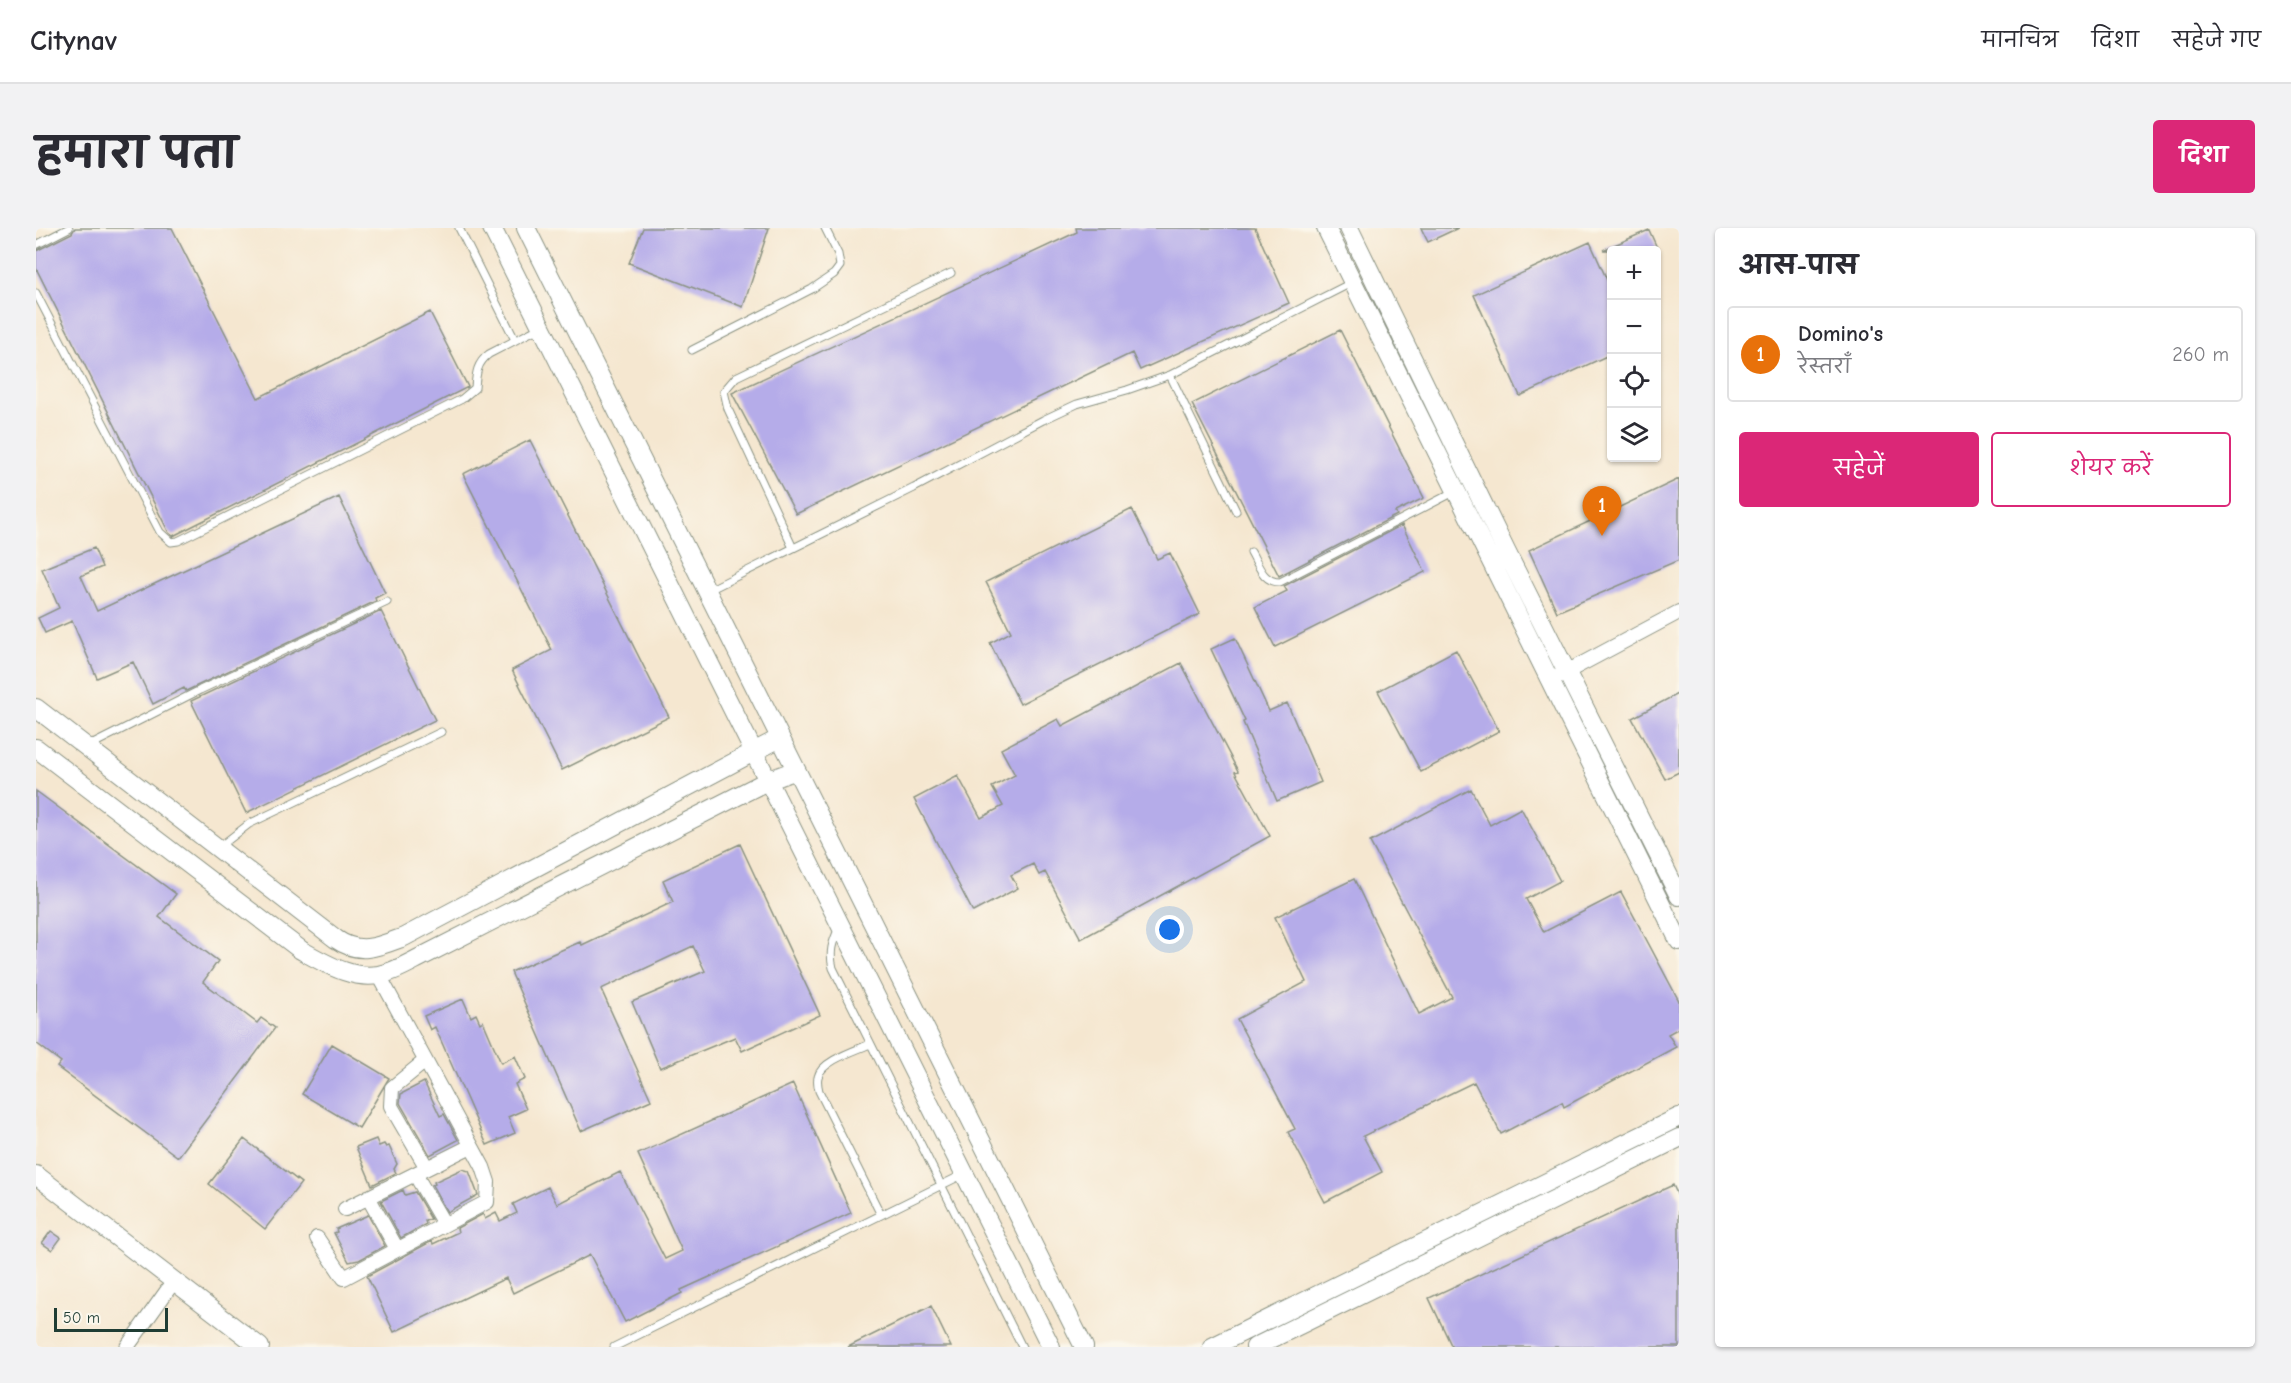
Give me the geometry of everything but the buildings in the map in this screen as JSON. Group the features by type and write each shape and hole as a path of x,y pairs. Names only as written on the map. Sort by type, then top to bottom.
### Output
{"street":[{"path":"492,228 1051,1347"},
{"path":"526,228 1084,1347"},
{"path":"1326,228 1457,491 1679,896"},
{"path":"1349,228 1679,941"},
{"path":"1558,676 1679,612"},
{"path":"36,708 336,939 347,947 363,949 378,947 404,937 780,738"},
{"path":"36,748 302,950 329,966 373,975 385,974 417,959 768,781 796,770"},
{"path":"317,1238 344,1278 487,1202 488,1182 471,1146 425,1061 373,975 363,949"},
{"path":"425,1061 392,1088 391,1107 444,1224"},
{"path":"1212,1347 1679,1117"},
{"path":"1256,1347 1679,1138"},
{"path":"345,1209 471,1146"},
{"path":"36,1175 260,1347"},
{"path":"368,1197 397,1249"},
{"path":"127,1347 174,1281"}],"lane":[{"path":"36,244 69,228"},
{"path":"459,228 515,340"},
{"path":"692,350 812,290 834,274 840,266 838,254 825,228"},
{"path":"793,548 728,409 724,391 736,377 951,273"},
{"path":"707,591 1077,404 1170,375 1354,282"},
{"path":"36,293 159,532 171,542 189,536 462,399 475,388 481,360 541,327"},
{"path":"1170,375 1236,511"},
{"path":"1251,552 1265,578 1271,582 1280,582 1457,491"},
{"path":"87,747 200,690 387,602"},
{"path":"218,848 249,824 441,732"},
{"path":"840,926 832,943 830,955 832,968 1022,1347"},
{"path":"870,1044 833,1061 820,1070 817,1078 819,1091 881,1215"},
{"path":"614,1347 964,1174"}],"place":[{"name":"Domino's","path":"1602,536"}]}
